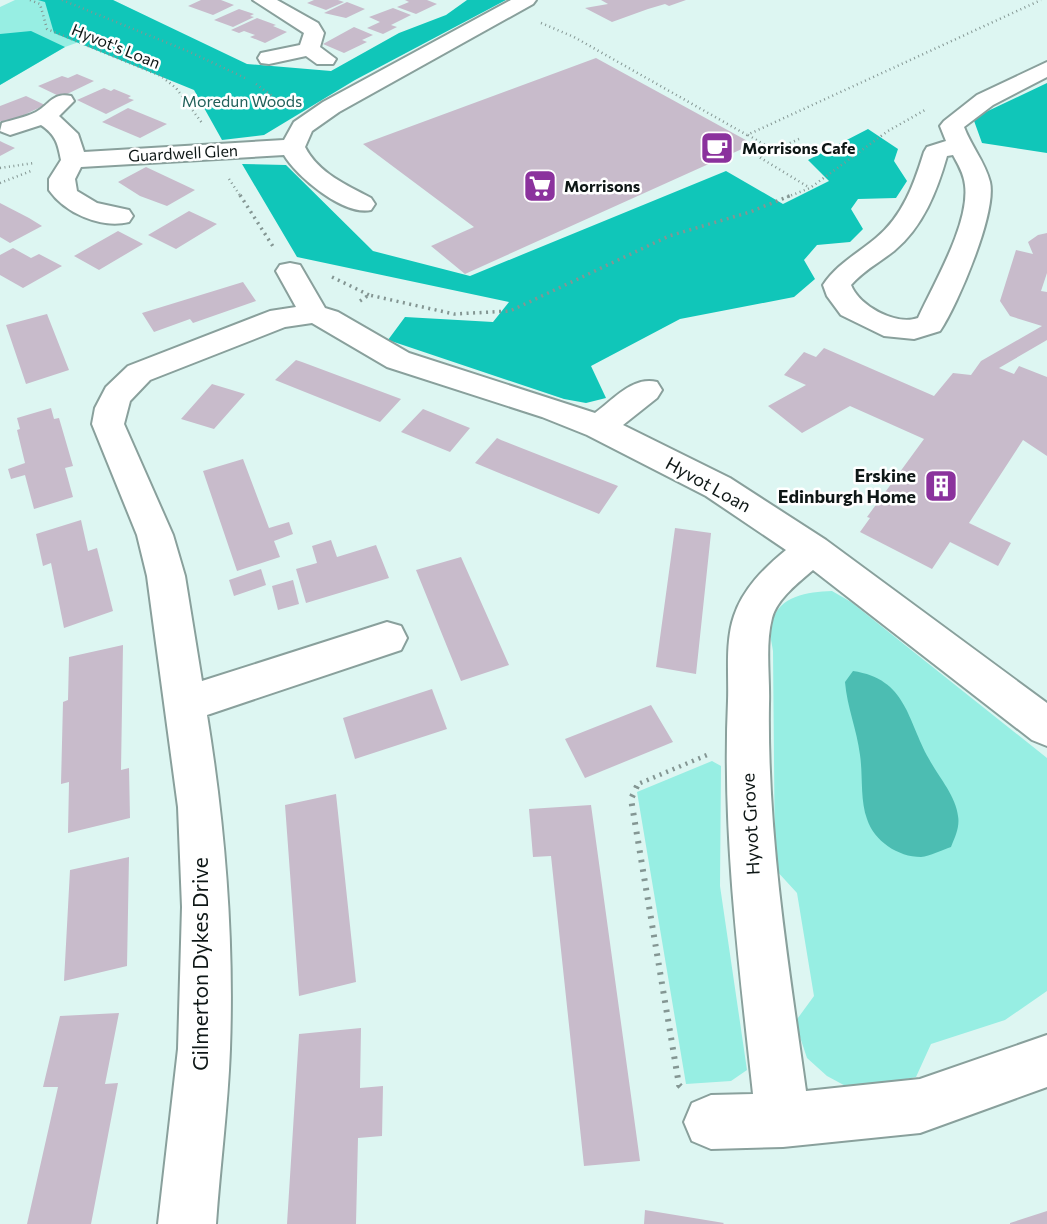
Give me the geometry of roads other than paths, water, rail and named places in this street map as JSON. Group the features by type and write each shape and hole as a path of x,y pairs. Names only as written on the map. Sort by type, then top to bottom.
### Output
{"street":[{"path":"263,0 311,27 317,54 269,58"},
{"path":"362,204 320,179 297,160 293,147 296,137 312,118 517,5"},
{"path":"957,145 936,152 925,187 909,220 889,242 843,275 837,285 851,309 895,329 914,330 930,324 966,237 979,188 974,170 957,145 952,126 962,114 1047,69"},
{"path":"10,128 53,109 69,136 74,160 62,179 62,190 82,219 120,216"},
{"name":"Guardwell Glen","path":"74,160 293,147"},
{"path":"283,261 321,316"},
{"name":"Hyvot Loan","path":"321,316 398,360 553,408 599,427 718,487 813,550 1047,727"},
{"name":"Gilmerton Dykes Drive","path":"187,1224 204,1049 206,907 200,807 166,576 155,535 108,424 110,406 131,380 159,363 280,318 321,316"},
{"path":"599,427 646,390"},
{"name":"Hyvot Grove","path":"783,1120 753,869 747,738 753,617 768,593 794,563 813,550"},
{"path":"185,704 387,639"},
{"path":"710,1122 783,1120 920,1106 1047,1060"}],"place":[{"name":"Morrisons Cafe","path":"717,148"},
{"name":"Morrisons","path":"540,186"},
{"name":"Erskine Edinburgh Home","path":"941,486"}],"park label":[{"name":"Moredun Woods","path":"242,101"}]}
